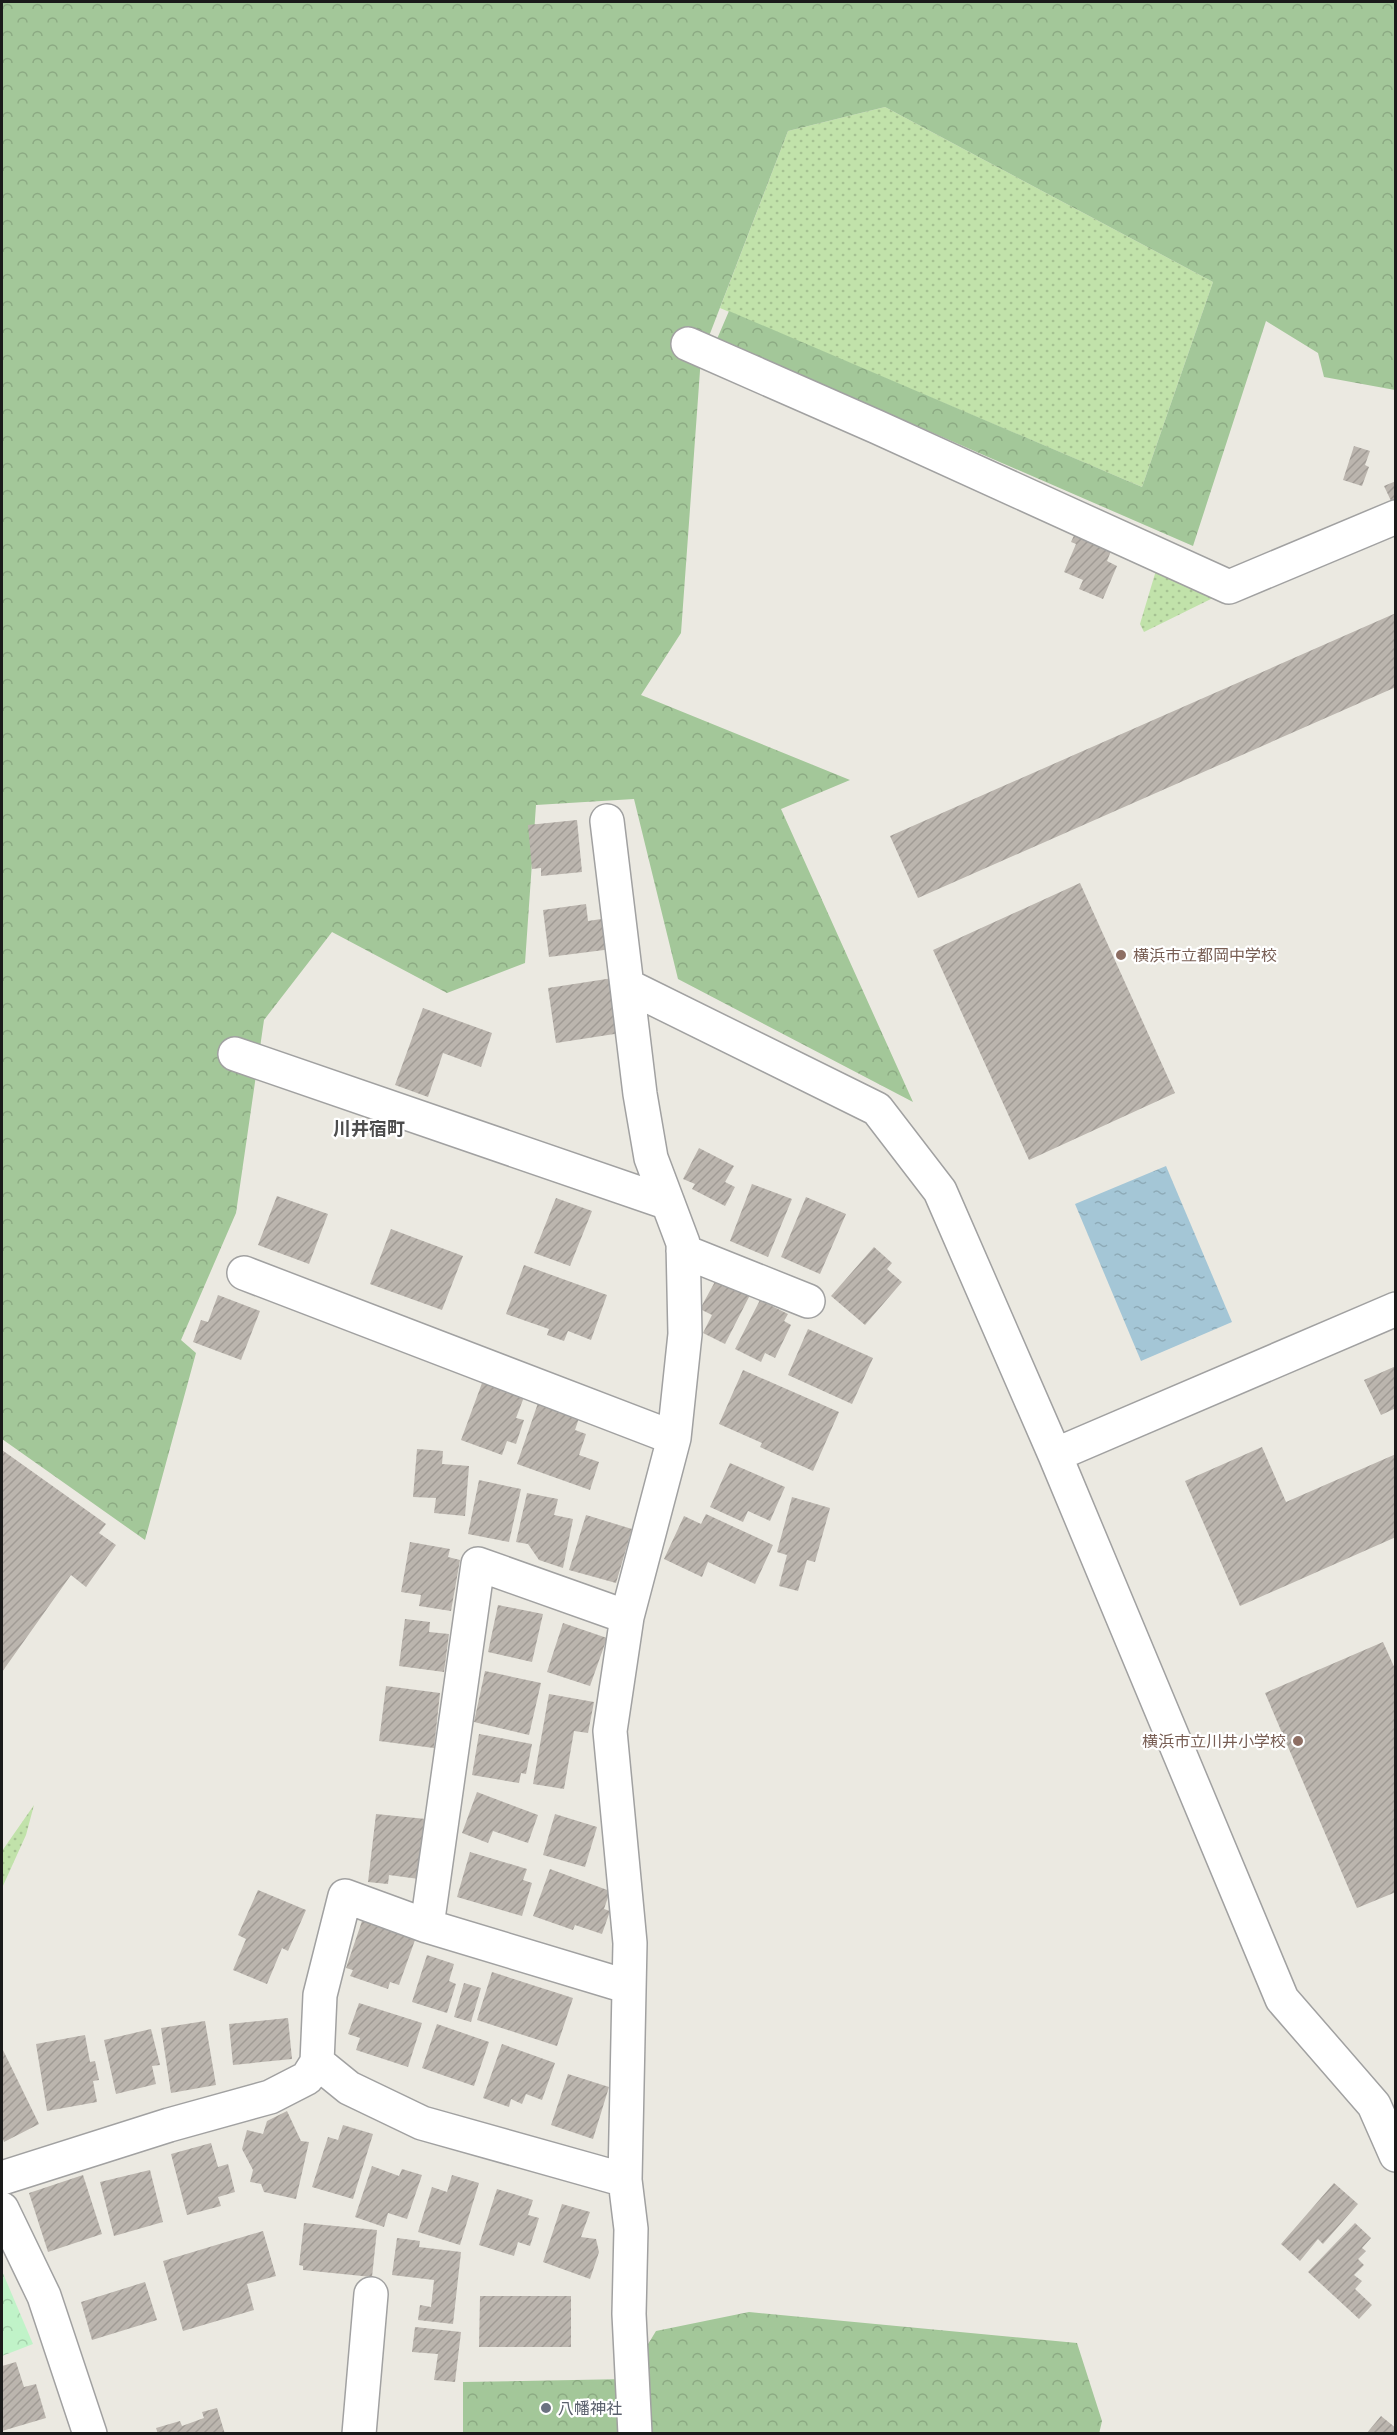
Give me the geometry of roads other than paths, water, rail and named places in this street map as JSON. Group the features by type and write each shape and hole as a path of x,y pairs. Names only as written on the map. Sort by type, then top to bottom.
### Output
{"street":[{"path":"688,344 878,427 1229,587 1395,518"},
{"path":"607,821 640,1094 649,1147 683,1251 685,1334 674,1438 627,1617 610,1731 630,1943 626,2180 631,2229 629,2314 635,2433"},
{"path":"628,986 877,1109 940,1191 1055,1455 1282,1999 1374,2104 1395,2156"},
{"path":"235,1054 668,1203"},
{"path":"683,1251 808,1301"},
{"path":"244,1273 674,1438"},
{"path":"1055,1455 1395,1309"},
{"path":"427,1926 478,1564 627,1617"},
{"path":"2,2178 169,2125 270,2097 307,2078 317,2062 320,1995 345,1896 427,1926 629,1987"},
{"path":"317,2062 349,2088 422,2123 626,2180"},
{"path":"2,2209 44,2296 90,2433"},
{"path":"359,2433 371,2294"}],"water":[{"path":"1166,1166 1232,1322 1141,1361 1075,1204"}],"place":[{"name":"横浜市立都岡中学校","path":"1121,955"},
{"name":"横浜市立川井小学校","path":"1298,1741"},
{"name":"八幡神社","path":"546,2408"}],"district":[{"name":"川井宿町","path":"369,1128"}]}
